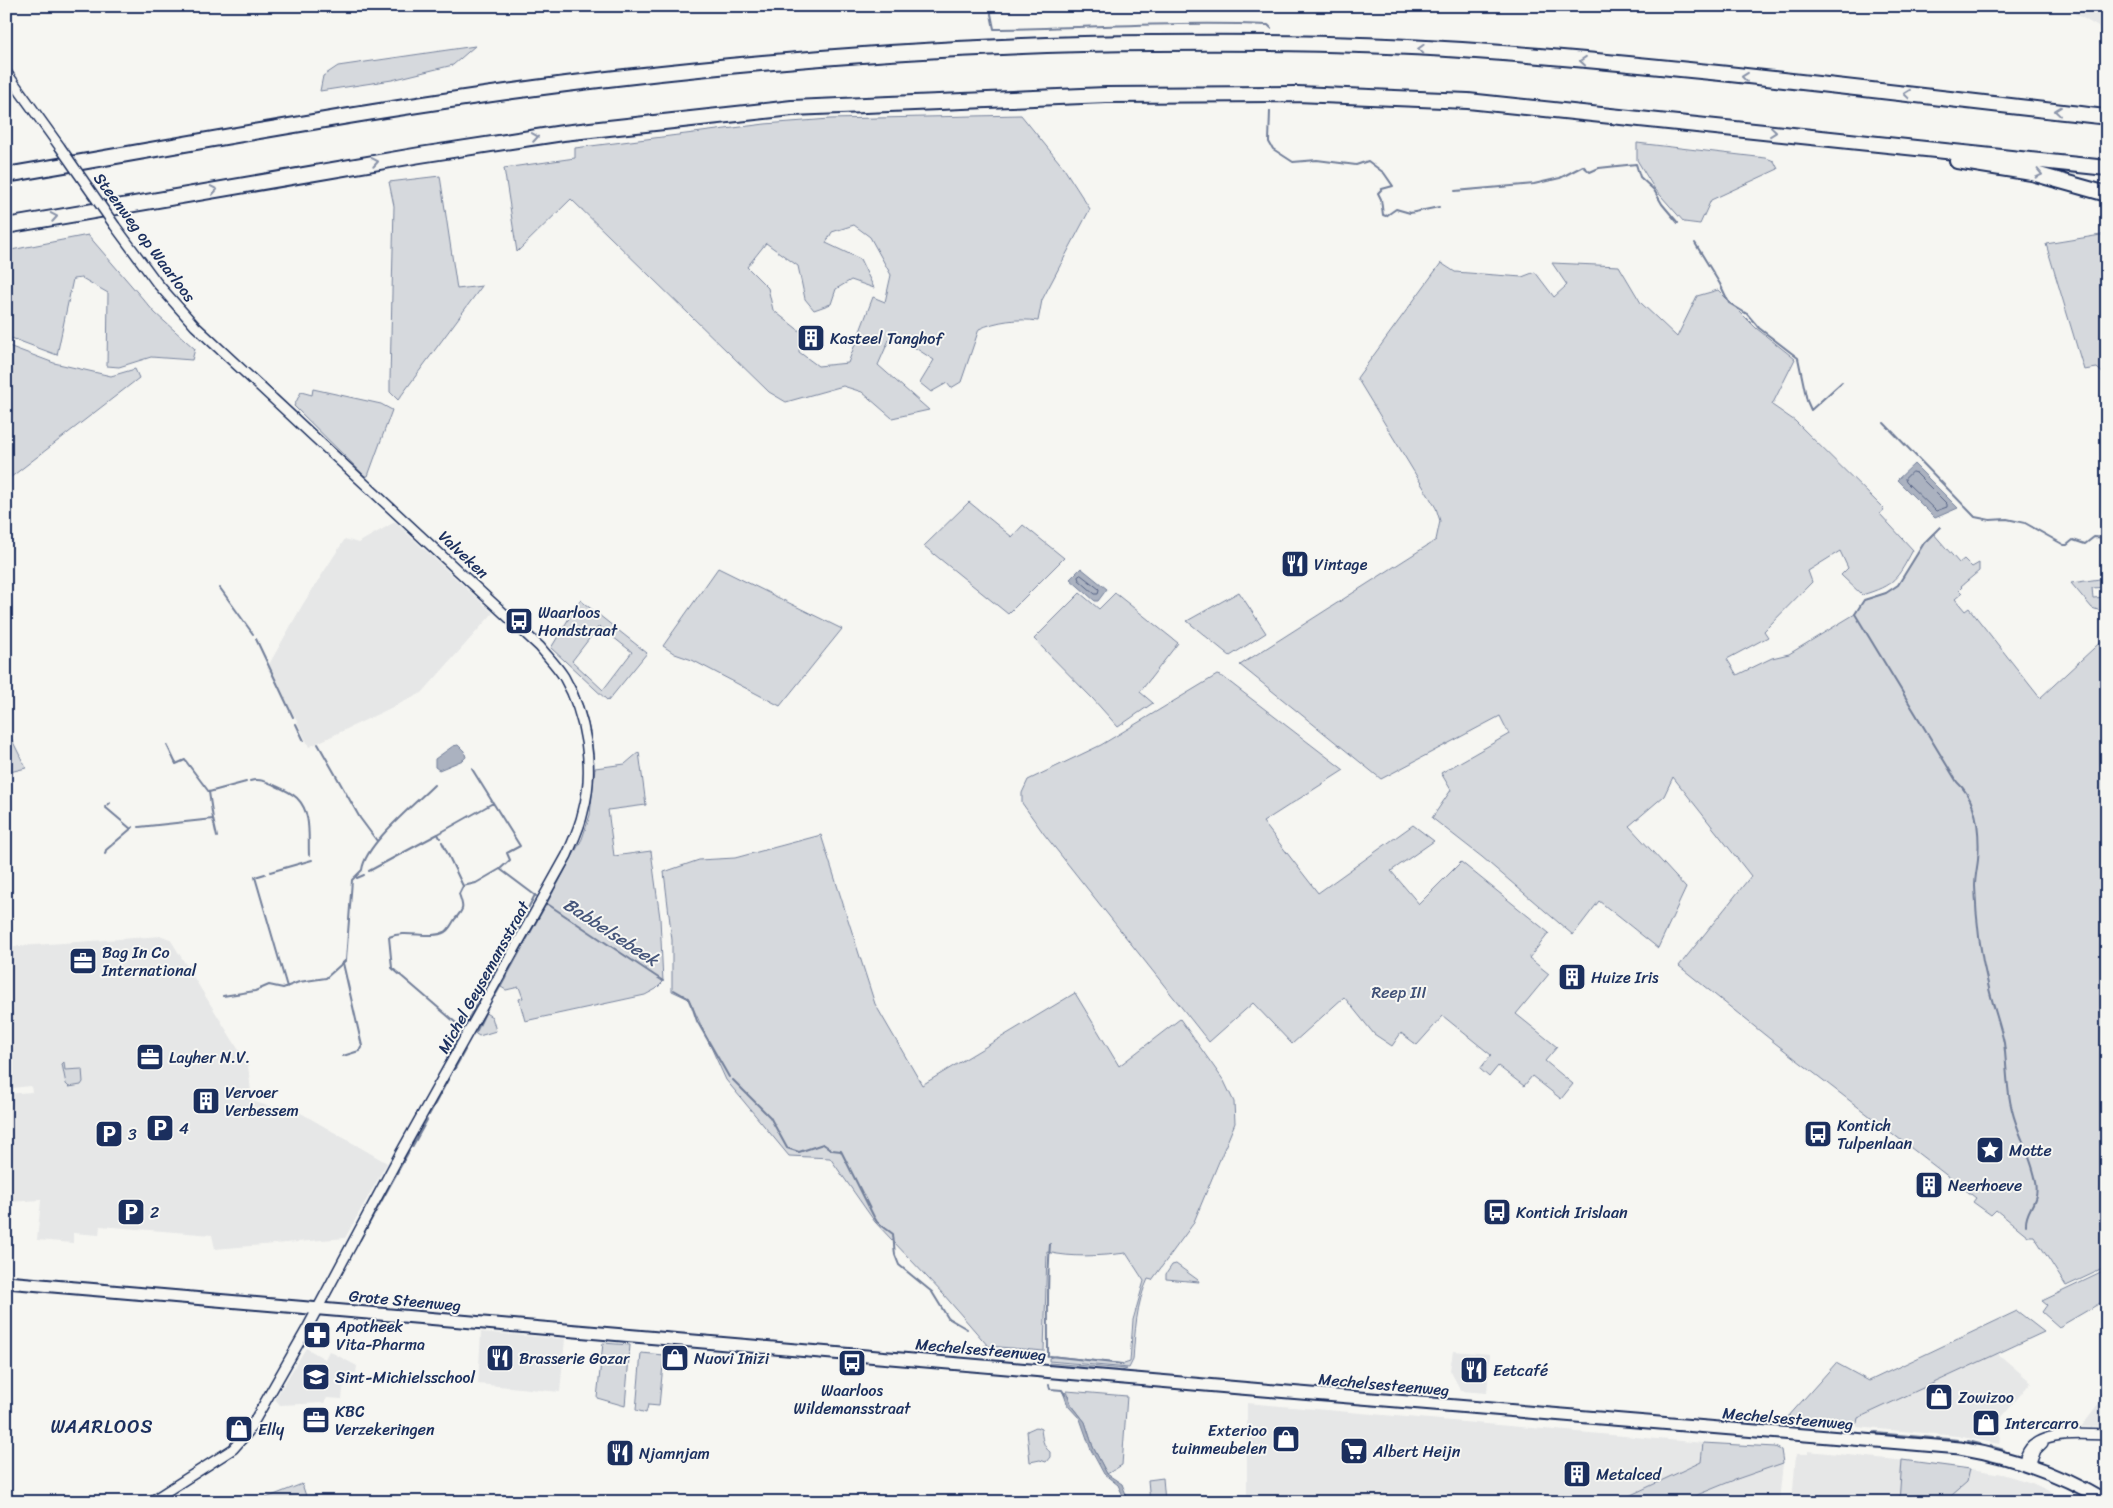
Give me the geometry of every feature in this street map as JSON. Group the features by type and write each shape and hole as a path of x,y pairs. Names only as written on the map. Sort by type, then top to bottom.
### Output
{"highway":[{"path":"6,175 355,116 614,78 821,58 950,49 1152,43 1301,44 1452,50 1684,70 2107,116"},
{"path":"6,226 420,154 562,133 792,108 1106,95 1297,94 1468,101 1943,150 1957,161 1964,157 2107,168"},
{"path":"1991,160 2107,194"}],"main road":[{"name":"Grote Steenweg","path":"6,1282 802,1350"},
{"name":"Mechelsesteenweg","path":"802,1350 1960,1448 1990,1454 2026,1465 2063,1479 2107,1502"}],"street":[{"name":"Steenweg op Waarloos","path":"6,72 157,283 195,326 367,484"},
{"name":"Valveken","path":"367,484 540,647"},
{"name":"Michel Geysemansstraat","path":"150,1502 173,1489 240,1443 248,1432 566,855 580,824 585,804 588,770 583,726 573,696 564,678 540,647"},
{"path":"2026,1465 2031,1446 2037,1441 2054,1436 2107,1435"}],"shaded area":[{"path":"2062,6 2107,6 2107,32"},
{"path":"395,522 493,613 422,693 309,747 294,715 267,668 303,604 345,539 358,543"},
{"path":"162,936 170,939 248,1065 252,1101 284,1111 287,1105 387,1163 345,1238 215,1249 212,1235 100,1226 99,1235 73,1233 73,1243 37,1240 41,1200 8,1202 6,1094 32,1092 31,1086 12,1088 6,1063 6,947"},
{"path":"481,1332 565,1339 560,1392 478,1384"},
{"name":"Sint-Michielsschool","path":"306,1348 325,1359 329,1351 357,1366 356,1373 345,1373 342,1399 327,1398 324,1403 280,1405 275,1399"},
{"path":"1453,1351 1490,1354 1487,1393 1461,1391 1450,1370"},
{"path":"1997,1353 2031,1382 2002,1417 1999,1444 1957,1436 1856,1427 1858,1418"},
{"path":"2107,1394 2107,1427 2081,1427"},
{"path":"1247,1403 1703,1443 1701,1462 1616,1502 1247,1502"},
{"path":"1808,1451 1947,1465 2002,1474 2032,1483 2072,1502 1792,1502 1796,1454 1808,1454"},
{"path":"1783,1463 1779,1502 1680,1502 1734,1480"}],"green space":[{"path":"475,46 453,65 392,80 320,91 323,76 338,66"},
{"path":"1021,115 1063,167 1090,209 1042,300 1038,321 1008,321 979,329 961,382 951,388 947,383 931,392 920,383 934,360 892,333 878,365 929,410 892,418 862,392 843,386 786,402 769,392 571,199 517,252 504,168 575,158 575,148 765,124 830,119","holes":["854,225 870,237 891,275 885,302 873,297 848,363 818,366 799,352 801,332 773,310 768,288 747,267 766,243 798,266 805,299 814,310 831,304 836,289 851,280 874,288 860,259 826,243 832,232"]},
{"path":"1637,143 1766,158 1774,161 1778,169 1711,200 1700,224 1684,222 1654,188 1637,160"},
{"path":"440,176 457,289 482,286 398,400 390,392 394,206 389,182"},
{"path":"2107,234 2107,377 2097,368 2084,370 2046,244"},
{"path":"88,235 155,313 195,349 192,360 151,357 119,367 107,366 108,293 82,278 73,279 57,355 6,336 6,251"},
{"path":"1441,263 1455,272 1522,277 1535,272 1554,297 1567,285 1552,263 1619,266 1641,303 1677,337 1697,296 1718,290 1756,328 1795,359 1772,405 1795,421 1884,509 1880,514 1913,550 1894,580 1882,588 1862,595 1841,575 1848,568 1840,551 1808,571 1812,582 1764,631 1768,637 1727,659 1737,675 1772,658 1789,654 1855,614 1864,600 1886,593 1898,585 1924,543 1933,533 1959,563 1964,559 1972,567 1979,563 1979,571 1961,586 1959,590 1962,593 1955,599 1965,611 1969,608 2040,698 2107,636 2107,1267 2066,1286 2034,1236 2028,1236 1996,1210 1991,1215 1973,1202 1976,1198 1775,1043 1679,966 1751,876 1673,777 1664,796 1629,826 1686,888 1658,948 1599,901 1573,935 1482,857 1432,818 1451,790 1441,773 1509,734 1500,716 1381,779 1240,665 1436,540 1440,521 1436,508 1357,378"},
{"path":"6,345 54,363 111,376 135,369 139,378 6,481"},
{"path":"313,389 381,404 392,410 368,476 365,476 294,406 301,392 312,395"},
{"path":"969,502 1012,537 1023,525 1064,558 1008,614 924,546"},
{"path":"718,568 842,629 780,706 692,660 675,654 663,646"},
{"path":"2107,578 2107,587 2092,588 2093,598 2107,597 2107,613 2092,608 2071,583"},
{"path":"1239,592 1266,633 1230,656 1187,621"},
{"path":"1080,593 1099,609 1115,593 1178,643 1140,692 1153,703 1118,727 1034,639"},
{"path":"580,600 647,653 608,701 551,648","holes":["599,626 632,652 603,690 572,661"]},
{"name":"Reep III","path":"1217,675 1223,677 1344,770 1263,822 1318,893 1413,825 1434,841 1391,871 1419,904 1461,862 1549,933 1529,958 1549,974 1516,1014 1557,1047 1545,1061 1573,1084 1561,1099 1532,1076 1524,1086 1498,1066 1489,1077 1480,1069 1491,1055 1443,1016 1417,1045 1401,1033 1392,1046 1374,1034 1344,997 1292,1044 1253,1003 1209,1042 1044,834 1022,803 1022,793 1028,780 1101,745"},
{"path":"6,732 8,732 26,768 6,773"},
{"path":"639,752 646,805 608,810 614,856 651,851 660,918 663,982 656,989 645,995 525,1021 519,999 523,998 519,987 506,990 501,987 582,839 590,815 595,768 625,764"},
{"path":"821,835 875,1004 922,1085 1075,993 1119,1066 1180,1019 1224,1081 1234,1102 1235,1123 1193,1224 1152,1280 1148,1279 1141,1298 1135,1329 1133,1360 1129,1368 1049,1361 1049,1358 1055,1356 1124,1364 1130,1362 1133,1320 1144,1281 1126,1253 1086,1256 1047,1252 1044,1351 988,1346 944,1295 875,1222 830,1158 789,1156 726,1080 689,999 672,991 672,940 664,872 699,860 735,858"},
{"path":"484,1012 492,1017 496,1031 479,1036 473,1032"},
{"path":"64,1062 65,1070 82,1069 83,1082 81,1085 69,1087 66,1084 62,1064"},
{"path":"1176,1264 1199,1282 1166,1279 1166,1274 1172,1265"},
{"path":"2107,1270 2107,1299 2059,1327 2042,1312 2047,1305 2042,1301"},
{"path":"2017,1311 2044,1332 1858,1418 1857,1423 1787,1418 1836,1363 1869,1381"},
{"path":"603,1343 630,1345 625,1406 597,1398"},
{"path":"641,1353 664,1355 659,1406 648,1405 646,1413 636,1410"},
{"path":"1049,1363 1127,1369 1117,1373 1048,1367"},
{"path":"1067,1391 1127,1396 1122,1465 1107,1474 1093,1447 1085,1422 1071,1404"},
{"path":"1036,1427 1041,1429 1044,1445 1050,1452 1050,1457 1046,1462 1040,1460 1030,1462 1027,1431"},
{"path":"1703,1443 1775,1447 1781,1450 1783,1463 1680,1502 1616,1502 1701,1462"},
{"path":"1902,1460 1970,1469 1967,1482 1944,1502 1899,1502"},
{"path":"1163,1478 1165,1502 1150,1502 1148,1480"},
{"path":"302,1484 307,1499 297,1502 256,1502"}],"water":[{"path":"1914,464 1958,508 1935,518 1897,480"},
{"path":"1081,568 1107,589 1098,601 1095,601 1070,579"},
{"path":"458,745 464,751 466,757 463,760 439,770 435,767 435,759 453,746"},
{"path":"1063,1392 1067,1393 1071,1404 1085,1422 1093,1447 1107,1474 1122,1484 1129,1502 1126,1502 1118,1485 1104,1474 1091,1450 1080,1419 1068,1406"}],"waterway":[{"path":"992,6 991,14 994,29 1165,24 1268,25 1271,28"},
{"path":"1270,111 1269,142 1273,149 1293,162 1317,160 1356,165 1368,161 1384,173 1393,186 1382,189 1378,193 1381,199 1383,215 1386,216 1396,209 1410,213 1439,207"},
{"path":"1455,191 1534,184 1560,178 1583,166 1590,172 1599,168 1636,164 1640,177 1654,190 1662,204 1678,223"},
{"path":"1695,243 1720,284 1729,303 1747,314 1759,328 1798,358 1807,401 1811,410 1842,382"},
{"path":"1884,423 1975,517 1990,520 2007,519 2025,523 2064,545 2073,540 2085,544 2094,537 2107,538"},
{"path":"1940,527 1924,543 1898,585 1886,593 1864,600 1855,614 1957,782 1969,798 1976,818 1979,839 1975,886 1977,923 1981,948 1985,972 2004,1043 2010,1102 2034,1173 2037,1189 2026,1219 2026,1225"},
{"path":"220,588 253,634"},
{"path":"256,639 293,717"},
{"path":"556,886 580,835 588,811 592,786 591,737 584,711 573,683"},
{"path":"296,724 304,741"},
{"path":"318,744 360,818 377,841"},
{"path":"167,745 176,764 185,760 209,792 213,819"},
{"path":"472,769 520,846 507,853 510,860 500,869 536,896"},
{"path":"250,781 260,780 270,783 293,794 302,804 308,825 309,855"},
{"path":"209,792 246,782"},
{"path":"223,996 255,991 269,985 283,988 299,982 326,978 346,960 352,880 362,870 365,860 381,837 434,785"},
{"path":"110,803 105,807 131,829"},
{"path":"440,838 438,834 493,803"},
{"path":"139,827 213,819 217,837"},
{"path":"105,854 106,850 133,827"},
{"path":"369,871 438,834"},
{"path":"442,842 463,886 476,883 500,869"},
{"path":"270,872 312,860"},
{"path":"265,874 255,877 287,987"},
{"path":"357,878 364,875"},
{"path":"463,886 459,894 462,910 450,928 445,932 432,935 403,934 389,937 392,968 463,1029"},
{"path":"507,974 553,891"},
{"path":"498,965 535,895"},
{"name":"Babbelsebeek","path":"546,903 663,981"},
{"path":"343,963 362,1046 359,1051 343,1056"},
{"path":"482,994 495,969"},
{"path":"495,996 505,978"},
{"name":"Babbelsebeek","path":"674,990 688,998 691,1005"},
{"path":"447,1057 480,998"},
{"name":"Babbelsebeek","path":"692,1006 697,1021 729,1077"},
{"path":"476,1032 485,1013"},
{"path":"454,1070 465,1050"},
{"path":"429,1115 451,1074"},
{"name":"Babbelsebeek","path":"733,1080 770,1117 787,1148 799,1152 823,1144 832,1150 841,1151 877,1222 893,1234 895,1255 899,1265 932,1292 948,1318 967,1329"},
{"path":"412,1147 427,1120"},
{"path":"360,1240 409,1151"},
{"path":"1048,1356 1050,1244"},
{"name":"Babbelsebeek","path":"985,1346 990,1350 1048,1356"},
{"path":"1050,1356 1122,1364"},
{"name":"Babbelsebeek","path":"1049,1385 1050,1389 1062,1390 1065,1395"},
{"path":"1875,1433 1933,1438"},
{"path":"1937,1438 1958,1440"},
{"path":"1968,1441 1980,1444"},
{"path":"1990,1446 2004,1450"}],"place":[{"name":"Kasteel Tanghof","path":"811,338"},
{"name":"Vintage","path":"1295,564"},
{"name":"Waarloos Hondstraat","path":"519,621"},
{"name":"Bag In Co International","path":"83,961"},
{"name":"Huize Iris","path":"1572,977"},
{"name":"Layher N.V.","path":"150,1057"},
{"name":"Vervoer Verbessem","path":"206,1101"},
{"name":"4","path":"160,1128"},
{"name":"3","path":"109,1134"},
{"name":"Kontich Tulpenlaan","path":"1818,1134"},
{"name":"Motte","path":"1990,1150"},
{"name":"Neerhoeve","path":"1929,1185"},
{"name":"2","path":"131,1212"},
{"name":"Kontich Irislaan","path":"1497,1212"},
{"name":"Apotheek Vita-Pharma","path":"317,1335"},
{"name":"Brasserie Gozar","path":"500,1358"},
{"name":"Nuovi Inizi","path":"675,1358"},
{"name":"Waarloos Wildemansstraat","path":"852,1363"},
{"name":"Eetcafé","path":"1474,1370"},
{"name":"Sint-Michielsschool","path":"316,1377"},
{"name":"Zowizoo","path":"1939,1397"},
{"name":"KBC Verzekeringen","path":"316,1420"},
{"name":"Intercarro","path":"1986,1423"},
{"name":"Elly","path":"239,1429"},
{"name":"Exterioo tuinmeubelen","path":"1286,1439"},
{"name":"Albert Heijn","path":"1354,1451"},
{"name":"Njamnjam","path":"620,1453"},
{"name":"Metalced","path":"1577,1474"}],"district":[{"name":"WAARLOOS","path":"102,1426"}]}
